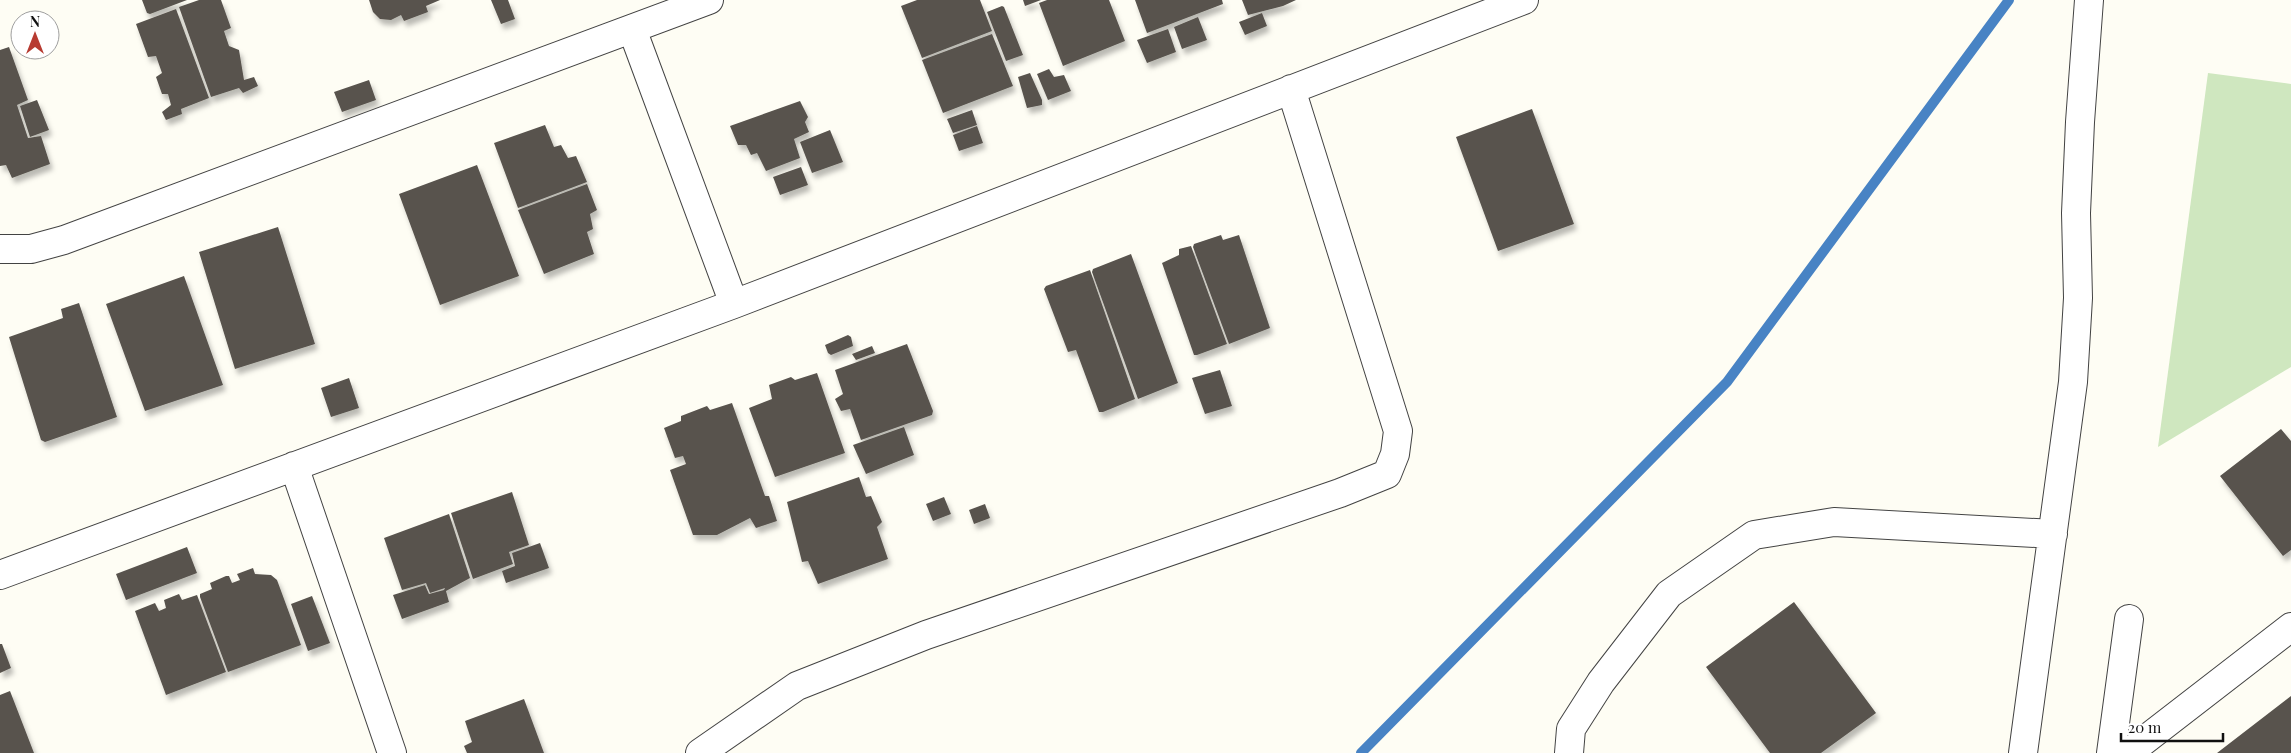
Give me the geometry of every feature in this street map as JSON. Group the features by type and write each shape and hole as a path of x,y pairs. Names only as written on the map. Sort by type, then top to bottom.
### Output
{"street":[{"path":"0,249 31,249 64,240 709,0"},
{"path":"0,575 734,304 1524,0"},
{"path":"2023,753 2073,382 2078,298 2076,213 2080,122 2089,0"},
{"path":"632,29 734,304"},
{"path":"700,753 797,686 926,635 1340,493 1387,474 1395,454 1398,431 1291,89"},
{"path":"294,466 392,753"},
{"path":"1569,753 1572,728 1601,682 1669,594 1754,535 1834,522 2053,534"},
{"path":"2111,753 2129,619"},
{"path":"2128,753 2291,627"}],"green space":[{"path":"2208,73 2291,84 2291,367 2158,447"}],"building":[{"path":"142,0 187,0 150,14 147,13"},
{"path":"199,0 221,0 231,28 224,31 229,46 239,50 244,80 254,77 258,86 243,93 239,88 211,97 179,7"},
{"path":"369,0 440,0 426,6 428,12 404,21 401,15 391,20 380,19 373,12"},
{"path":"491,0 508,0 515,19 501,24"},
{"path":"917,0 980,0 992,31 922,58 901,6"},
{"path":"1023,0 1041,0 1025,6"},
{"path":"1047,0 1109,0 1125,41 1063,66 1039,3"},
{"path":"1135,0 1222,0 1223,4 1147,33"},
{"path":"1242,0 1296,0 1283,6 1248,15"},
{"path":"1002,6 1023,55 1006,61 987,12"},
{"path":"176,9 209,98 181,109 182,114 166,120 162,112 171,105 168,94 162,94 156,77 162,73 156,56 148,57 136,24"},
{"path":"1262,13 1267,26 1245,35 1239,22"},
{"path":"1198,17 1207,40 1182,49 1174,27"},
{"path":"1168,29 1176,52 1147,63 1137,40"},
{"path":"992,34 1013,86 943,113 922,60"},
{"path":"9,47 10,60 14,60 28,100 17,105 28,138 41,136 50,164 12,178 6,165 0,166 0,50"},
{"path":"1049,69 1054,77 1064,75 1071,91 1048,100 1037,74"},
{"path":"1030,73 1042,100 1042,105 1027,108 1018,77"},
{"path":"369,80 376,100 342,112 334,92"},
{"path":"37,100 49,130 30,137 20,106"},
{"path":"800,101 808,117 805,122 809,132 794,139 800,158 766,171 757,153 751,155 746,145 738,145 730,126"},
{"path":"1532,109 1574,224 1498,251 1456,137"},
{"path":"972,110 977,125 953,133 947,119"},
{"path":"545,125 554,147 561,145 568,158 576,156 587,182 518,208 494,143"},
{"path":"977,126 983,143 959,151 953,135"},
{"path":"830,130 843,162 812,173 800,142"},
{"path":"477,165 519,276 440,305 399,194"},
{"path":"801,167 808,185 780,195 773,177"},
{"path":"587,184 597,210 590,214 593,229 587,232 594,254 544,274 518,210"},
{"path":"278,227 315,344 235,369 199,252"},
{"path":"1221,235 1223,240 1239,235 1270,328 1229,344 1193,247 1194,244"},
{"path":"1191,246 1227,344 1197,355 1194,355 1162,263 1179,255 1179,249"},
{"path":"1131,254 1178,383 1138,399 1092,272 1093,269"},
{"path":"1090,270 1135,399 1103,412 1099,412 1076,350 1068,352 1044,289 1046,286"},
{"path":"184,276 223,385 145,411 106,304"},
{"path":"79,303 117,417 45,442 41,440 9,337 63,318 61,309"},
{"path":"848,335 851,337 853,346 831,355 828,353 825,345"},
{"path":"907,344 933,411 932,415 861,440 850,409 841,411 835,399 843,394 835,370"},
{"path":"872,346 875,353 856,360 852,354"},
{"path":"1220,370 1232,406 1205,414 1192,378"},
{"path":"817,373 845,453 775,477 749,408 772,399 769,385 791,377 795,380"},
{"path":"349,378 359,408 331,417 321,388"},
{"path":"732,403 765,496 769,496 777,521 756,528 750,518 717,535 693,535 670,470 686,464 683,456 675,458 664,428 681,421 681,416 707,406 710,410"},
{"path":"904,427 914,455 866,474 853,445"},
{"path":"2281,429 2291,441 2291,550 2283,556 2220,476"},
{"path":"859,477 866,497 871,496 882,522 877,527 888,559 818,584 808,561 802,562 787,502"},
{"path":"512,492 529,545 509,552 513,564 473,579 451,513"},
{"path":"944,497 951,514 933,521 926,504"},
{"path":"985,504 990,518 974,524 969,510"},
{"path":"449,514 470,578 446,591 449,602 402,619 393,595 425,585 429,594 444,590 445,588 430,593 426,583 402,590 384,538"},
{"path":"540,543 549,568 506,583 502,571 515,566 512,553"},
{"path":"187,547 197,573 126,600 116,574"},
{"path":"253,568 255,574 271,575 277,580 301,645 228,672 200,594 212,589 210,583 229,576 232,583 240,580 237,574"},
{"path":"179,594 182,600 197,595 226,672 166,695 135,611 155,603 159,611 166,608 164,600"},
{"path":"312,596 330,643 308,651 291,604"},
{"path":"1794,602 1876,713 1821,753 1770,753 1706,667"},
{"path":"0,644 2,644 11,668 0,673"},
{"path":"10,691 34,753 0,753 0,695"},
{"path":"2291,696 2291,753 2217,753"},
{"path":"524,699 544,753 467,753 464,746 472,742 465,721"}],"waterway":[{"path":"1361,753 1727,382 2009,0"}]}
